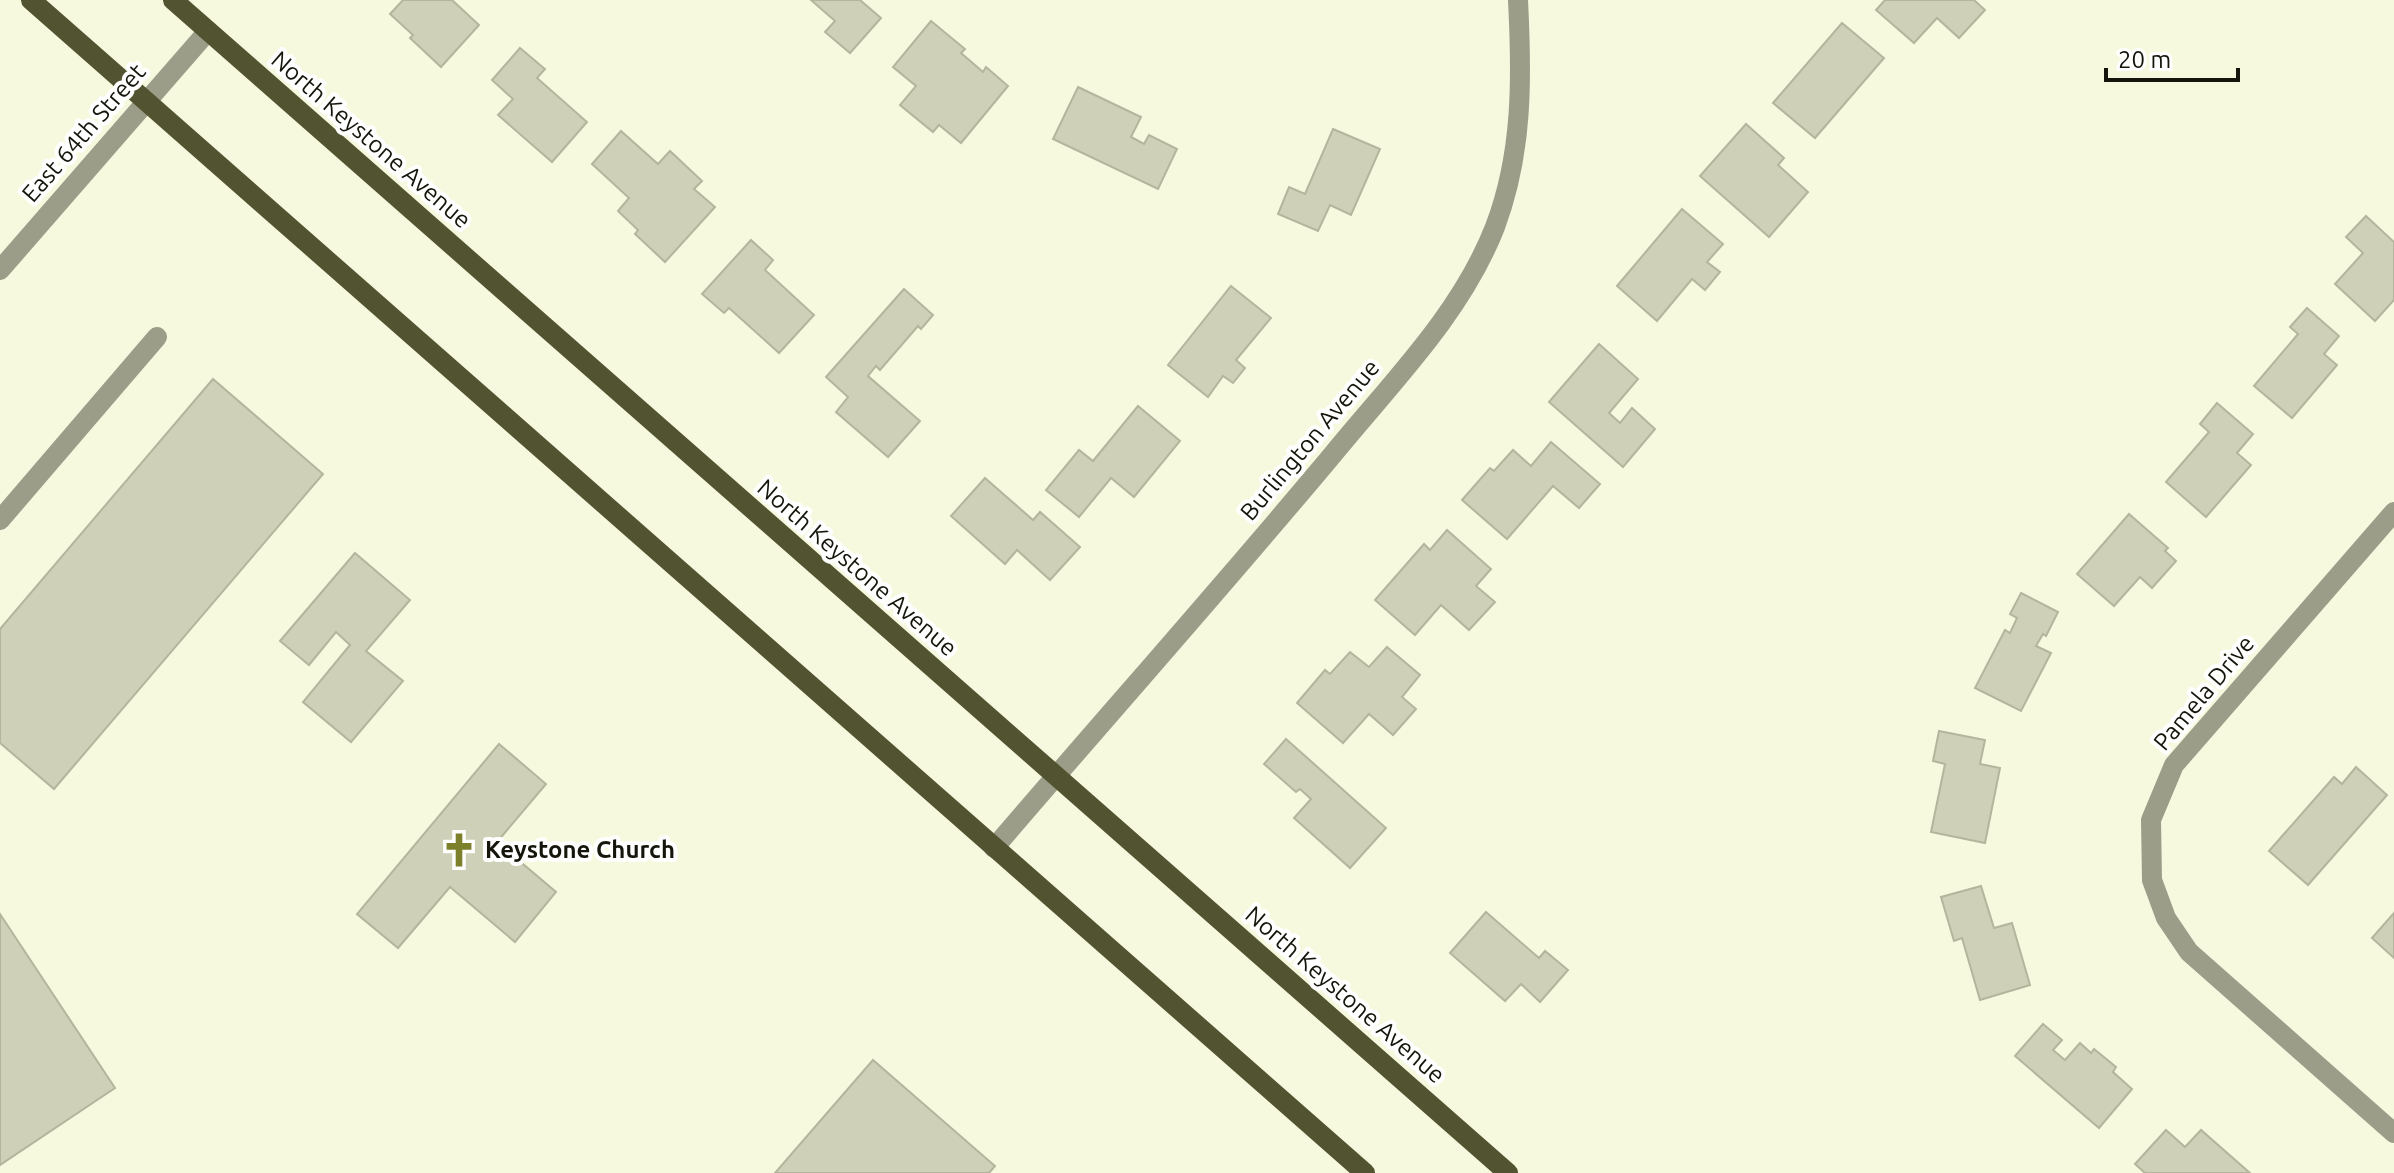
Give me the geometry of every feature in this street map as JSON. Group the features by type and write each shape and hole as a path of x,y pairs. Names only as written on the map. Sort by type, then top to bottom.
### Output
{"main road":[{"path":"31,0 1365,1173"},
{"name":"North Keystone Avenue","path":"173,0 1508,1173"}],"street":[{"name":"Burlington Avenue","path":"994,848 1291,504 1427,340 1467,285 1494,228 1513,166 1521,93 1518,0"},
{"name":"East 64th Street","path":"0,270 208,31"},
{"path":"0,520 157,337"},
{"name":"Pamela Drive","path":"2394,512 2174,765 2151,820 2150,842 2152,880 2166,918 2189,952 2394,1133"}],"building":[{"path":"403,0 452,0 479,25 441,67 390,14"},
{"path":"811,0 860,0 881,18 850,53 825,32 835,21"},
{"path":"1885,0 1974,0 1985,10 1959,38 1937,18 1914,43 1876,10"},
{"path":"931,21 965,49 961,53 983,72 986,67 1008,86 961,143 939,125 933,132 900,105 916,86 893,67"},
{"path":"1842,23 1884,58 1815,138 1773,103"},
{"path":"520,48 545,69 537,78 587,122 552,162 498,115 513,99 492,80"},
{"path":"1078,87 1141,117 1131,137 1144,144 1149,135 1177,149 1158,189 1053,139"},
{"path":"1746,124 1784,158 1778,165 1808,192 1769,237 1700,176"},
{"path":"1333,129 1380,149 1351,215 1330,205 1318,231 1278,214 1289,187 1305,194"},
{"path":"621,131 658,164 670,151 702,181 694,189 715,207 665,262 635,234 638,230 618,211 629,198 592,164"},
{"path":"1682,209 1723,244 1707,262 1720,272 1705,290 1692,279 1657,321 1617,286"},
{"path":"2366,216 2394,242 2394,300 2375,321 2335,284 2363,253 2346,237"},
{"path":"751,240 773,260 765,270 814,315 779,353 729,308 724,313 702,294"},
{"path":"1231,286 1271,318 1236,360 1245,368 1233,383 1223,376 1208,397 1168,365"},
{"path":"904,289 933,315 921,329 918,326 880,370 876,366 868,376 920,421 888,457 836,412 848,397 826,377"},
{"path":"2307,308 2339,336 2324,354 2337,365 2292,418 2254,386 2298,334 2290,327"},
{"path":"1599,344 1638,379 1609,413 1620,423 1632,408 1655,429 1623,467 1549,402"},
{"path":"213,379 323,474 54,789 0,743 0,629"},
{"path":"2217,403 2253,434 2237,453 2251,465 2206,517 2166,482 2209,432 2200,424"},
{"path":"1138,406 1180,441 1134,497 1111,478 1079,517 1046,490 1079,450 1093,461"},
{"path":"1551,442 1600,484 1579,508 1553,486 1507,539 1462,500 1490,468 1494,471 1513,450 1531,466"},
{"path":"985,478 1033,520 1040,512 1080,547 1050,580 1017,550 1005,564 951,516"},
{"path":"2129,514 2168,548 2165,551 2176,561 2152,588 2140,577 2114,606 2077,574"},
{"path":"1447,530 1491,569 1476,586 1495,602 1469,630 1441,605 1415,635 1375,600 1424,544 1430,550"},
{"path":"355,553 410,600 366,651 403,681 351,742 303,702 350,645 336,632 309,665 280,641"},
{"path":"2021,593 2058,612 2046,636 2043,634 2036,646 2051,653 2021,711 1975,688 2005,630 2010,633 2017,618 2010,614"},
{"path":"1387,647 1420,675 1402,697 1416,709 1393,735 1369,714 1343,743 1297,703 1325,670 1330,674 1350,652 1369,667"},
{"path":"1939,731 1985,740 1980,764 2000,768 1985,843 1931,832 1945,764 1933,761"},
{"path":"1286,739 1386,828 1350,868 1294,818 1311,799 1300,789 1296,792 1264,764"},
{"name":"Keystone Church","path":"499,744 546,784 497,842 556,892 515,942 450,887 398,948 357,914"},
{"path":"2356,767 2387,795 2308,885 2269,851 2334,777 2342,784"},
{"path":"1981,886 1994,928 2012,923 2030,985 1980,1000 1962,938 1954,941 1941,897"},
{"path":"1486,912 1539,958 1545,951 1568,970 1540,1002 1521,984 1505,1001 1450,953"},
{"path":"2394,913 2394,958 2372,938"},
{"path":"0,914 115,1088 0,1165"},
{"path":"2043,1024 2062,1040 2053,1050 2065,1060 2080,1043 2091,1053 2094,1049 2116,1067 2113,1072 2132,1089 2099,1128 2015,1056"},
{"path":"873,1060 995,1166 989,1173 775,1173"},
{"path":"2166,1130 2185,1147 2201,1130 2250,1173 2145,1173 2135,1164"}],"place":[{"name":"Keystone Church","path":"459,850"}]}
